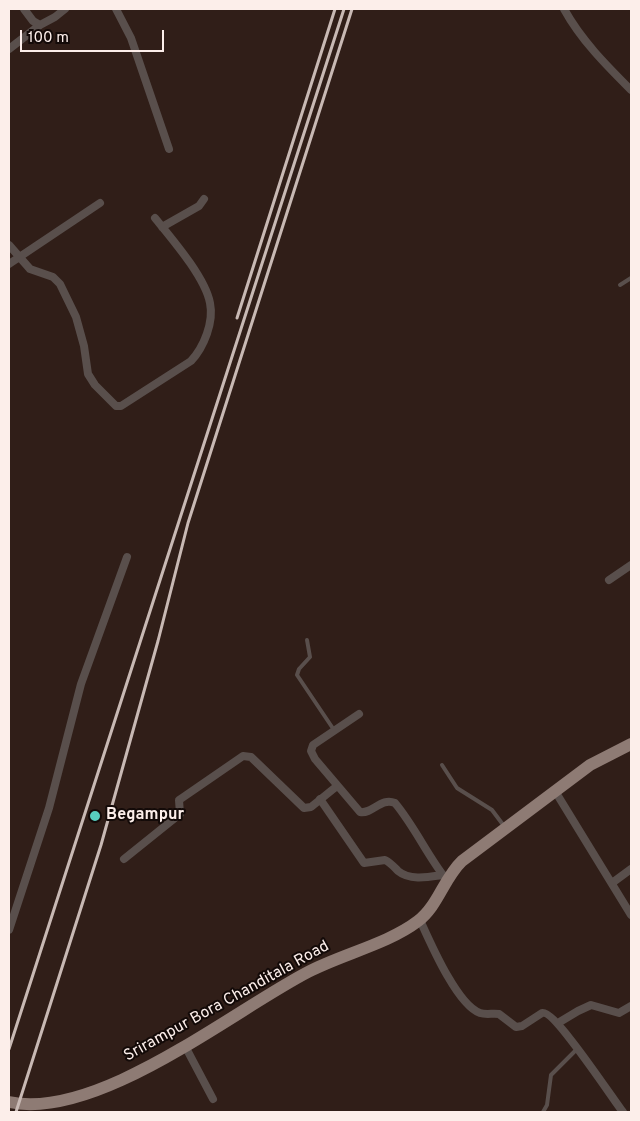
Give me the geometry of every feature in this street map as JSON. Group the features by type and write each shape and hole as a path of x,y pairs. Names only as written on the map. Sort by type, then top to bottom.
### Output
{"main road":[{"name":"Srirampur Bora Chanditala Road","path":"9,1102 48,1104 78,1097 136,1073 185,1046 308,972 409,927 420,920 432,905 445,877 462,860 590,766 631,744"}],"street":[{"path":"24,9 40,25"},
{"path":"9,49 40,25 65,9"},
{"path":"116,9 131,38 169,149"},
{"path":"564,9 594,51 631,90"},
{"path":"162,227 199,206 204,199"},
{"path":"9,264 100,203"},
{"path":"9,245 30,270 53,278 60,284 76,318 84,346 88,374 110,402 116,406 121,406 192,361 198,354 206,334 211,312 210,302 186,259 155,218"},
{"path":"9,930 49,808 81,684 127,558"},
{"path":"609,580 631,564"},
{"path":"358,714 313,746 311,751 337,786 360,812 365,813 386,802 395,803 445,877"},
{"path":"124,859 180,814 179,800 243,756 252,757 300,806 307,809 337,786"},
{"path":"555,791 631,915"},
{"path":"320,800 364,863 386,860 406,876 445,877"},
{"path":"612,883 631,870"},
{"path":"420,920 444,971 468,1004 482,1014 499,1014 516,1026 522,1026 546,1012 558,1024 623,1112"},
{"path":"558,1024 591,1006 619,1014 631,1006"},
{"path":"185,1046 213,1099"}],"lane":[{"path":"620,285 631,278"},
{"path":"307,640 310,657 299,668 297,675 334,731"},
{"path":"442,765 457,788 492,810 506,828"},
{"path":"543,1112 551,1075 577,1049"}],"railway":[{"path":"237,318 335,9"},
{"path":"9,1049 344,9"},
{"path":"16,1112 101,845 158,641 188,523 352,9"}],"place":[{"name":"Begampur","path":"95,816"}]}
